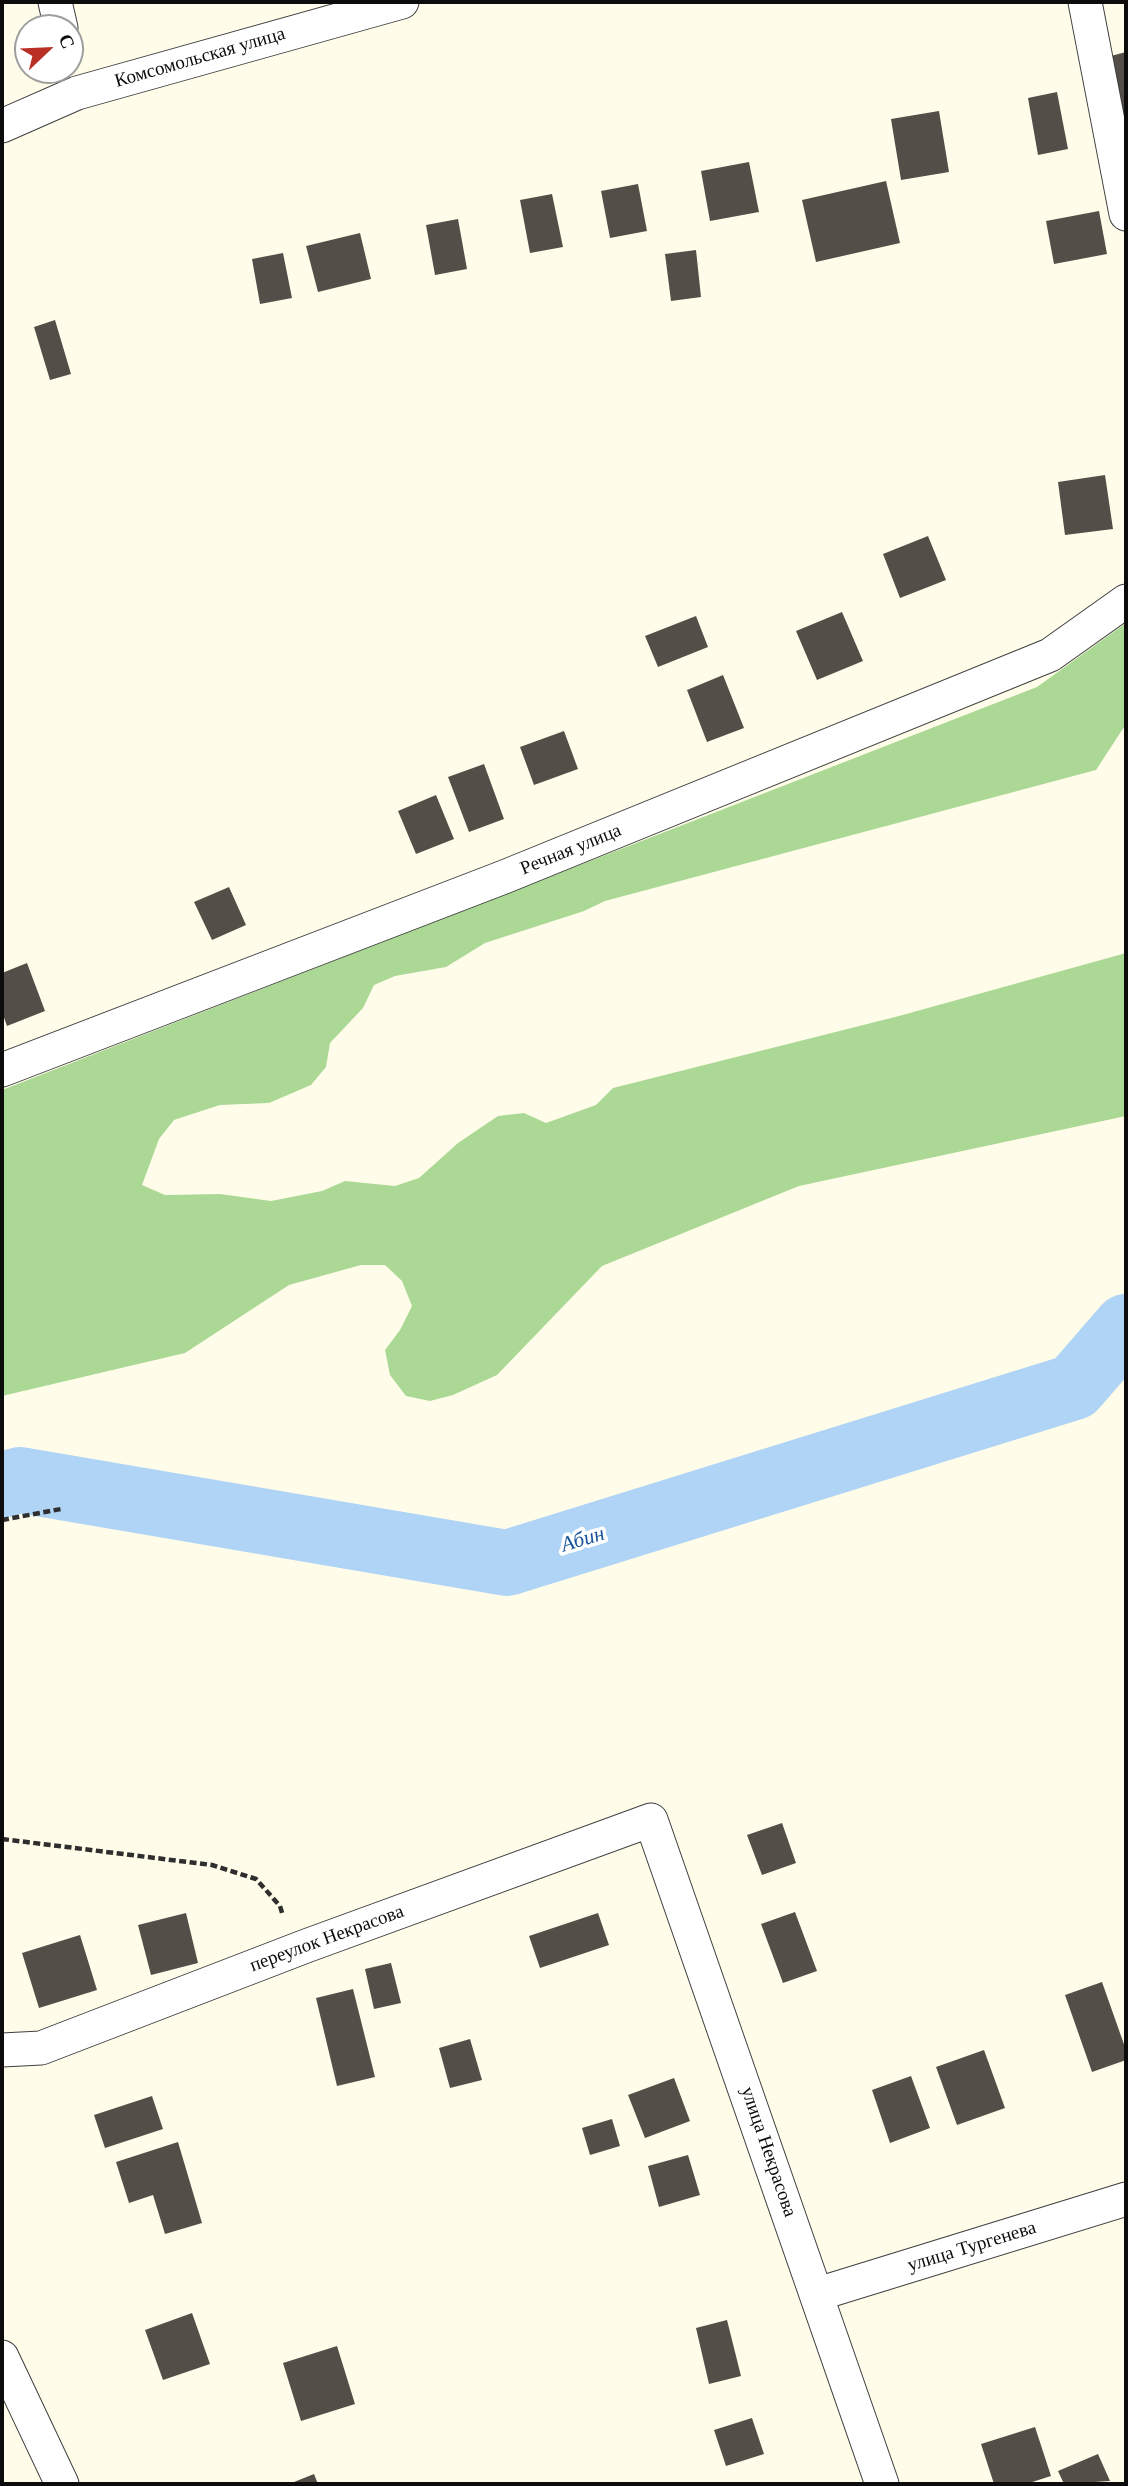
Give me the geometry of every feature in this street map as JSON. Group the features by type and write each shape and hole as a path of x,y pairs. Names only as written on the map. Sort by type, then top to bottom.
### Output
{"street":[{"name":"Комсомольская улица","path":"84,76 402,2"},
{"path":"1086,2 1126,214"},
{"name":"Комсомольская улица","path":"2,125 65,84"},
{"name":"Речная улица","path":"2,1070 504,877 1050,655 1126,601"},
{"name":"переулок Некрасова","path":"2,2050 41,2048 292,1951 651,1820"},
{"name":"улица Некрасова","path":"651,1820 882,2484"},
{"name":"улица Тургенева","path":"818,2294 1126,2199"},
{"path":"2,2357 62,2484"}],"path":[{"path":"2,1520 61,1509"},
{"path":"2,1839 212,1865 256,1880 280,1906 292,1951"}],"green space":[{"path":"1126,623 1126,724 1096,770 605,901 584,911 485,943 446,967 395,976 374,985 363,1008 330,1043 326,1067 311,1085 269,1103 220,1105 174,1120 159,1139 142,1185 165,1195 220,1194 271,1201 322,1191 345,1181 395,1186 419,1178 458,1143 498,1116 524,1113 546,1123 596,1105 613,1088 899,1016 1126,953 1126,1116 799,1186 602,1266 497,1375 453,1395 430,1401 406,1396 390,1375 385,1350 400,1330 412,1306 402,1281 385,1265 361,1265 289,1285 185,1353 2,1396 2,1090 1037,687"}],"building":[{"path":"1126,52 1126,126 1125,126 1107,57"},
{"path":"1057,92 1068,149 1038,155 1028,98"},
{"path":"939,111 949,172 901,180 891,119"},
{"path":"749,162 759,212 710,221 701,171"},
{"path":"886,181 900,243 816,262 802,200"},
{"path":"638,184 647,231 610,238 601,191"},
{"path":"552,194 563,247 530,253 520,200"},
{"path":"1099,211 1107,254 1054,264 1046,221"},
{"path":"458,219 467,269 435,275 426,225"},
{"path":"360,233 371,279 318,292 306,246"},
{"path":"696,250 701,297 671,301 665,254"},
{"path":"283,253 292,298 260,304 252,259"},
{"path":"55,320 71,374 50,380 34,327"},
{"path":"1105,475 1113,529 1065,535 1058,482"},
{"path":"928,536 946,580 900,598 883,554"},
{"path":"842,612 863,661 817,680 796,631"},
{"path":"696,616 708,647 658,667 645,636"},
{"path":"723,675 744,728 707,742 687,690"},
{"path":"564,731 578,769 534,785 520,747"},
{"path":"484,764 504,819 469,832 448,777"},
{"path":"436,795 454,839 416,854 398,811"},
{"path":"229,887 246,925 212,940 194,902"},
{"path":"27,963 45,1011 7,1026 2,1012 2,973"},
{"path":"782,1823 796,1863 762,1875 747,1835"},
{"path":"795,1912 817,1971 783,1983 761,1924"},
{"path":"186,1913 198,1963 151,1975 138,1925"},
{"path":"598,1913 609,1945 540,1968 529,1936"},
{"path":"80,1935 97,1990 39,2008 22,1953"},
{"path":"391,1963 401,2003 374,2009 365,1969"},
{"path":"1102,1982 1126,2050 1126,2060 1092,2072 1065,1995"},
{"path":"353,1989 375,2077 337,2086 316,1998"},
{"path":"470,2039 482,2080 450,2088 439,2048"},
{"path":"984,2050 1005,2108 957,2125 936,2067"},
{"path":"911,2076 930,2128 890,2143 872,2090"},
{"path":"674,2078 690,2121 645,2138 628,2095"},
{"path":"152,2096 163,2129 105,2148 94,2115"},
{"path":"612,2119 620,2146 590,2155 582,2128"},
{"path":"178,2142 202,2223 165,2234 153,2195 129,2203 116,2162"},
{"path":"688,2155 700,2195 659,2207 648,2166"},
{"path":"192,2313 210,2364 163,2380 145,2330"},
{"path":"727,2320 741,2376 709,2384 696,2328"},
{"path":"337,2346 355,2404 301,2421 283,2363"},
{"path":"752,2418 764,2454 726,2466 714,2430"},
{"path":"1035,2427 1051,2476 1026,2484 994,2484 981,2444"},
{"path":"1098,2454 1110,2481 1064,2484 1058,2471"},
{"path":"314,2474 318,2484 289,2484"}],"waterway":[{"name":"Абин","path":"2,1485 20,1480 507,1563 1074,1387 1126,1327"}]}
